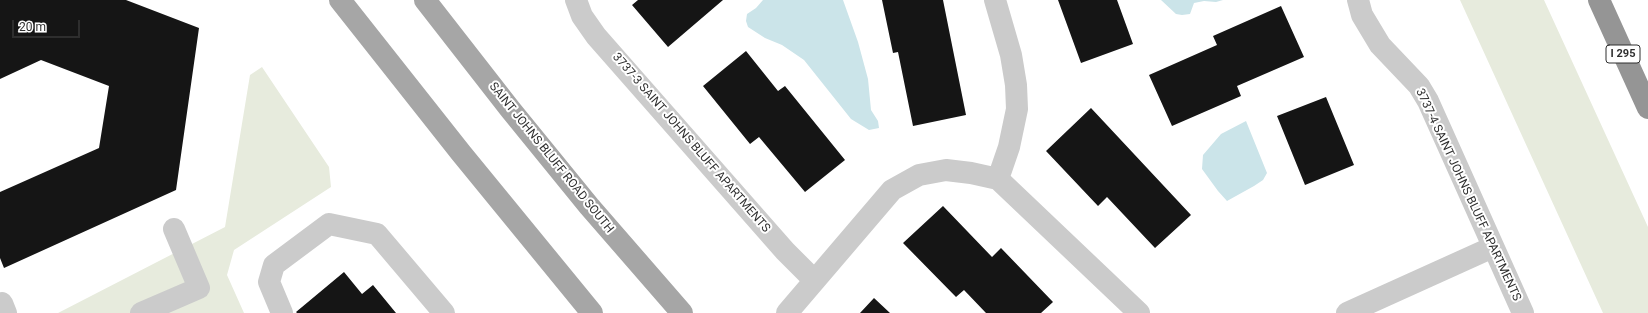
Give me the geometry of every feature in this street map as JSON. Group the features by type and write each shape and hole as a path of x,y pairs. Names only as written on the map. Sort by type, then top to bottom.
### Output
{"highway":[{"name":"I 295","path":"1599,0 1648,108"}],"main road":[{"path":"340,0 461,153 592,313"},
{"name":"SAINT JOHNS BLUFF ROAD SOUTH","path":"425,0 510,109 589,206 682,313"}],"street":[{"name":"3737-3 SAINT JOHNS BLUFF APARTMENTS","path":"576,0 582,16 596,36 785,251 814,280"},
{"path":"995,0 1011,55 1016,85 1017,109 1009,147 998,179"},
{"name":"3737-4 SAINT JOHNS BLUFF APARTMENTS","path":"1358,0 1362,14 1380,45 1419,86 1428,102 1523,313"},
{"path":"787,313 892,190 919,175 946,170 971,172 998,179 1123,296 1139,313"},
{"path":"282,313 268,282 274,265 329,224 377,234 444,313"},
{"path":"141,313 198,288 174,229"},
{"path":"1347,313 1493,247"}],"shaded area":[{"path":"1460,0 1544,0 1648,227 1648,313 1603,313"},
{"path":"262,67 329,167 331,187 234,250 227,275 244,313 58,313 225,227 250,75"}],"water":[{"path":"763,0 843,0 858,42 868,79 871,110 878,121 879,128 869,130 851,119 804,60 782,45 765,38 748,27 746,21 747,14 756,8"},
{"path":"1161,0 1223,0 1216,2 1204,1 1194,3 1190,14 1182,15 1176,14"},
{"path":"1246,121 1267,173 1263,180 1227,201 1202,169 1203,155 1221,134"}],"building":[{"path":"0,0 126,0 199,28 176,190 4,268 0,258 0,192 99,148 109,86 41,60 0,79"},
{"path":"638,0 723,0 668,47 632,5"},
{"path":"882,0 943,0 966,115 913,126 898,52 893,53"},
{"path":"1058,0 1117,0 1133,44 1081,63"},
{"path":"1281,6 1304,57 1237,86 1241,96 1172,126 1149,75 1217,45 1213,36"},
{"path":"746,51 778,91 785,86 845,160 805,192 759,137 750,144 703,86"},
{"path":"1326,97 1354,165 1305,185 1277,116"},
{"path":"1091,108 1191,215 1155,248 1107,197 1098,206 1046,151"},
{"path":"943,206 992,257 1001,248 1053,302 1041,313 986,313 964,290 956,297 903,243"},
{"path":"344,272 362,294 373,285 396,313 296,312"},
{"path":"874,298 890,313 860,313"}]}
